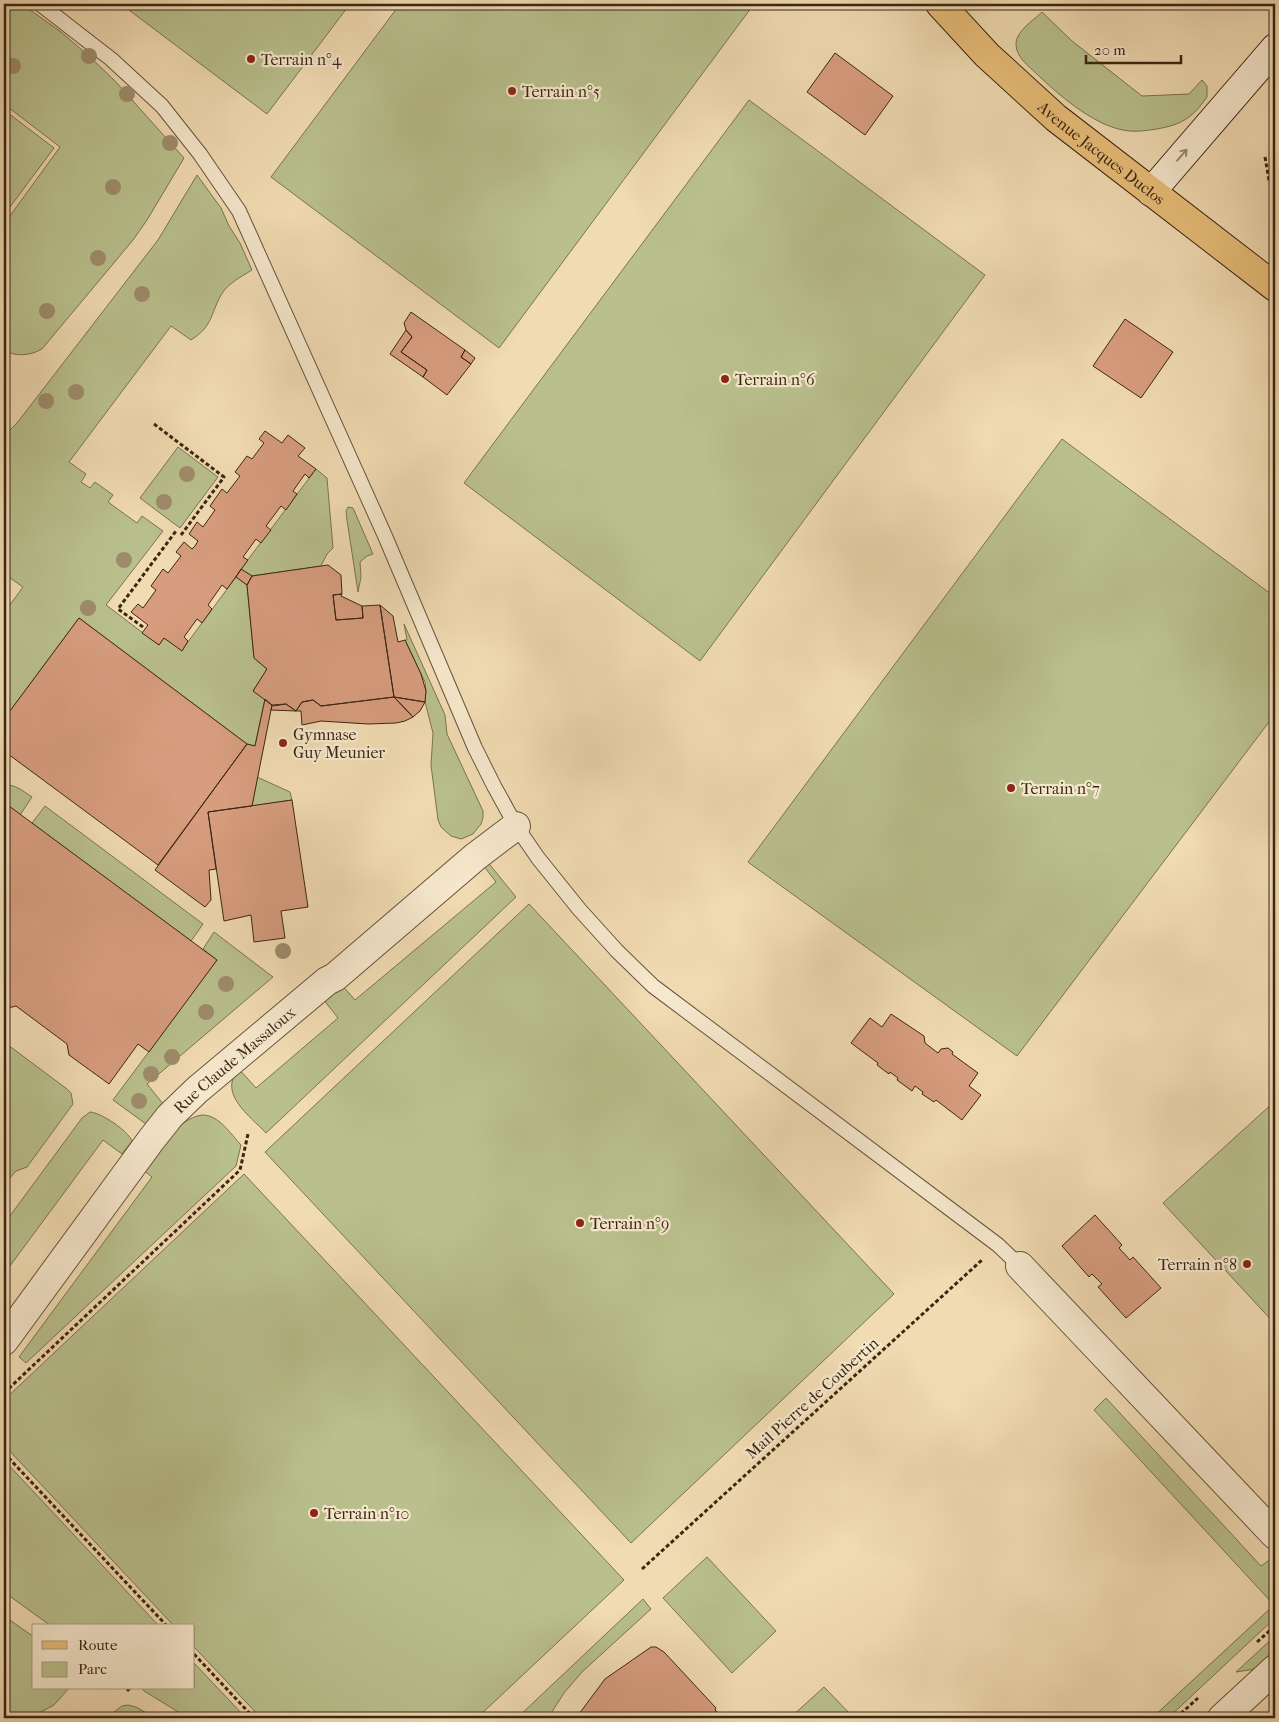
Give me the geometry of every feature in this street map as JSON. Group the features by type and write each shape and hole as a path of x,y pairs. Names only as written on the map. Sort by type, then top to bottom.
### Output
{"main road":[{"name":"Avenue Jacques Duclos","path":"940,4 987,55 1056,118 1275,287"}],"street":[{"path":"1151,192 1275,48"},
{"name":"Rue Claude Massaloux","path":"4,1341 170,1116 197,1090 316,990 342,971 475,857 516,826"},
{"path":"1020,1266 1275,1535"},
{"path":"1222,1718 1275,1669"}],"lane":[{"path":"40,4 110,59 162,106 200,154 239,211 381,527 475,748 516,826 538,858 616,951 653,986 998,1245 1020,1266"}],"path":[{"path":"1265,157 1270,180 1275,187"},
{"path":"154,424 224,477 181,535"},
{"path":"144,627 118,609 176,531"},
{"path":"4,1394 240,1170 248,1134"},
{"name":"Mail Pierre de Coubertin","path":"642,1569 998,1245"},
{"path":"4,1453 165,1624"},
{"path":"195,1655 254,1718"}],"green space":[{"path":"4,4 22,4 61,32 116,82 184,158 133,240 42,349 23,355 13,354 4,350 4,224 60,147 4,104"},
{"name":"Terrain n°4","path":"121,4 350,4 267,114"},
{"name":"Terrain n°5","path":"400,4 754,4 499,348 271,177"},
{"path":"1042,12 1072,41 1142,96 1189,94 1202,80 1207,86 1207,97 1192,115 1174,125 1157,129 1130,131 1106,125 1094,119 1059,94 1028,66 1018,54 1016,44 1019,35"},
{"name":"Terrain n°6","path":"749,100 985,275 700,661 464,483"},
{"path":"4,110 54,148 4,215"},
{"path":"197,175 221,208 252,270 227,287 217,302 207,325 191,340 171,326 69,462 86,474 81,482 90,488 95,482 113,495 108,502 137,523 142,516 163,531 106,605 159,645 164,638 182,650 236,577 247,585 254,658 267,669 253,691 265,699 255,746 247,744 79,618 4,719 4,613 23,587 6,575 4,577 4,423 5,429 11,429 17,423 158,240"},
{"name":"Terrain n°7","path":"1062,439 1275,597 1275,714 1017,1056 748,862"},
{"path":"178,447 218,477 180,528 140,498"},
{"path":"316,469 327,478 333,548 327,554 321,566 252,576 241,569"},
{"path":"348,507 353,508 373,554 360,562 361,577 358,592 347,520 346,511"},
{"path":"404,624 445,715 447,734 483,811 481,824 473,834 461,839 451,836 441,827 438,820 431,765 433,733 425,702 425,682 405,640 407,640"},
{"path":"257,777 290,792 292,800 252,806"},
{"path":"4,785 22,790 32,797 20,815 9,806 4,812"},
{"path":"45,806 203,924 191,941 32,823"},
{"path":"486,860 516,897 266,1133 238,1104 234,1095 232,1087 233,1078 239,1069 256,1088 338,1018 323,999 341,984 355,1000 496,882 483,865"},
{"name":"Terrain n°9","path":"529,904 894,1294 631,1543 265,1152"},
{"path":"214,932 273,977 147,1084 164,1105 146,1124 113,1100 217,960 203,949"},
{"path":"4,1042 67,1089 71,1093 73,1104 27,1167 16,1171 9,1179 4,1176 4,1082 10,1073 4,1068"},
{"name":"Terrain n°8","path":"1275,1101 1275,1324 1163,1203"},
{"path":"90,1112 114,1123 132,1141 122,1154 103,1140 4,1274 4,1224 82,1118"},
{"path":"202,1115 219,1121 241,1145 236,1166 26,1363 19,1357 152,1177 143,1170 161,1145 176,1129 193,1118"},
{"name":"Terrain n°10","path":"244,1174 624,1580 477,1718 261,1718 195,1648 195,1624 172,1624 4,1445 4,1400"},
{"path":"1106,1398 1261,1566 1272,1558 1275,1561 1275,1618 1168,1718 1152,1718 1274,1605 1094,1410"},
{"path":"4,1460 157,1624 48,1624 4,1592"},
{"path":"707,1557 776,1631 732,1673 663,1598"},
{"path":"643,1599 651,1609 582,1672 564,1693 548,1718 517,1718"},
{"path":"4,1616 32,1636 32,1690 67,1690 54,1705 30,1718 4,1718"},
{"path":"1275,1636 1275,1650 1255,1669 1236,1672"},
{"path":"195,1664 246,1718 188,1718 144,1691 195,1690"},
{"path":"824,1687 854,1718 790,1718"},
{"path":"122,1706 136,1707 155,1718 106,1718"}],"building":[{"path":"835,53 893,96 865,135 807,92"},
{"path":"411,312 465,350 461,357 471,364 447,395 423,377 427,370 401,352 412,337 406,330 404,323"},
{"path":"1125,319 1173,352 1141,398 1093,366"},
{"path":"406,330 412,337 401,352 427,370 423,377 390,354"},
{"path":"465,350 475,358 471,364 461,357"},
{"path":"265,431 282,443 288,435 305,448 298,456 316,469 309,478 305,474 293,491 297,494 286,510 281,506 266,526 271,530 261,543 256,539 243,557 248,560 227,589 222,585 208,605 212,609 202,623 197,619 184,637 188,641 182,651 164,638 159,645 142,633 148,625 131,612 138,604 143,608 156,590 151,586 163,569 168,573 181,556 176,552 184,542 192,549 195,546 198,541 189,534 197,522 203,527 215,510 210,506 222,489 227,493 240,476 235,472 247,456 252,459 264,443 259,439"},
{"path":"328,565 341,575 342,594 333,595 336,620 363,618 362,606 380,605 394,697 321,706 313,700 302,702 296,711 286,704 273,706 253,691 267,669 254,658 247,585 252,576"},
{"path":"241,569 252,576 247,585 236,577"},
{"path":"342,594 341,596 362,606 363,618 336,620 333,595"},
{"path":"380,605 393,616 398,642 405,640 421,674 426,691 425,702 394,697"},
{"path":"79,618 247,744 158,865 4,751 4,719"},
{"path":"394,697 413,717 396,723 368,724 321,721 302,725 301,711 296,711 302,702 313,700 321,706"},
{"path":"394,697 425,702 420,711 413,717"},
{"path":"265,699 272,705 252,806 208,812 216,869 209,870 211,900 205,907 155,870 247,744 255,746"},
{"path":"286,704 296,711 271,710 272,705"},
{"path":"292,800 308,907 281,911 285,938 254,942 251,915 224,921 208,812"},
{"path":"9,806 217,960 149,1052 138,1044 109,1084 69,1055 67,1044 16,1006 8,1008 4,1005 4,812"},
{"path":"891,1014 924,1036 925,1043 938,1053 941,1049 948,1048 953,1052 952,1054 978,1073 969,1086 981,1095 962,1120 936,1100 934,1102 922,1094 923,1092 915,1086 912,1091 897,1080 898,1078 890,1072 889,1074 877,1065 878,1063 851,1043 870,1018 882,1027"},
{"path":"4,1068 10,1073 4,1082"},
{"path":"1095,1215 1122,1245 1119,1248 1130,1260 1133,1257 1161,1288 1126,1318 1098,1287 1102,1284 1092,1274 1089,1277 1062,1246"},
{"path":"651,1647 656,1647 664,1652 724,1718 576,1718 605,1679"}],"place":[{"name":"Terrain n°4","path":"251,59"},
{"name":"Terrain n°5","path":"512,91"},
{"name":"Terrain n°6","path":"725,379"},
{"name":"Gymnase Guy Meunier","path":"283,743"},
{"name":"Terrain n°7","path":"1011,788"},
{"name":"Terrain n°9","path":"580,1223"},
{"name":"Terrain n°8","path":"1247,1264"},
{"name":"Terrain n°10","path":"314,1513"}]}
